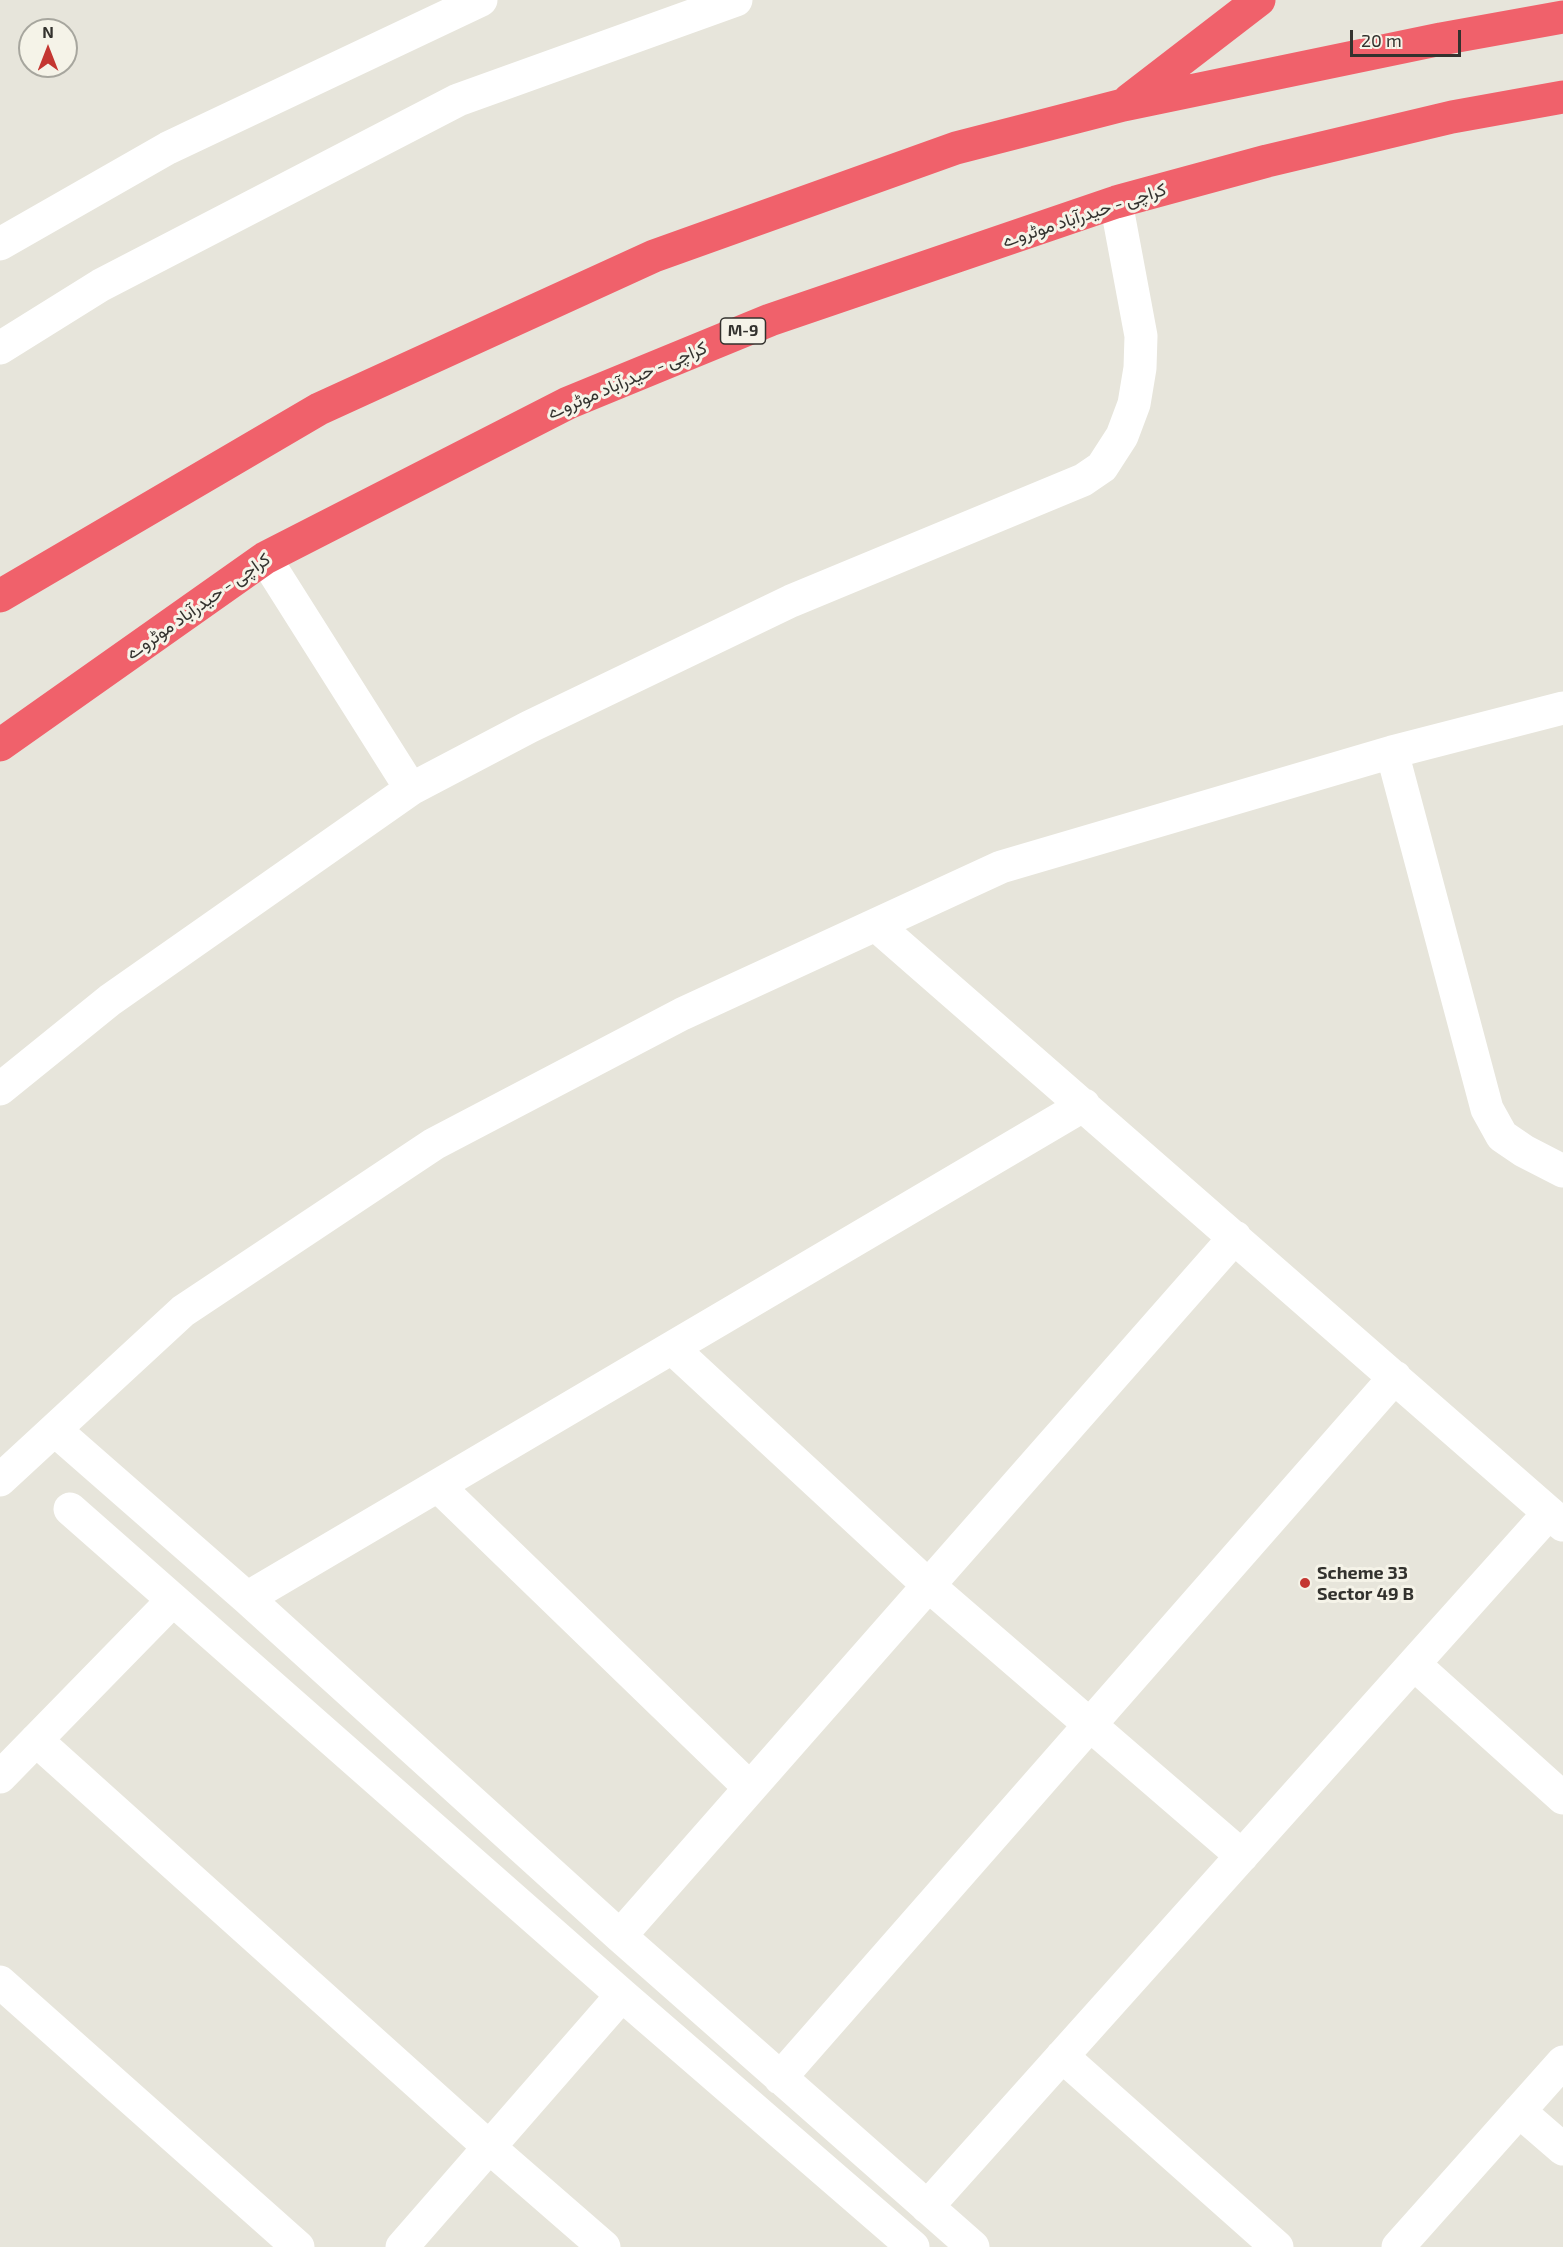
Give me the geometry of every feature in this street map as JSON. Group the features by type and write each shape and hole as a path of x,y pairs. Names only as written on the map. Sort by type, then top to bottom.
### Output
{"highway":[{"path":"1123,105 1259,0"},
{"path":"0,596 319,409 654,256 956,148 1123,105 1563,16"},
{"name":"کراچی - حیدرآباد موٹروے","path":"0,745 265,558 558,408 590,394 770,320 1116,202 1267,161 1452,117 1563,97"}],"street":[{"path":"0,244 168,148 482,0"},
{"path":"0,348 101,285 458,100 736,0"},
{"path":"0,1089 110,1000 411,789 529,727 790,601 1083,480 1102,467 1122,436 1134,404 1140,368 1141,336 1116,202"},
{"path":"265,558 411,789"},
{"path":"0,1480 183,1311 434,1144 682,1014 1001,867 1392,752 1563,708"},
{"path":"1392,752 1487,1109 1502,1136 1524,1151 1563,1171"},
{"path":"876,925 1556,1519 1414,1664 927,2207"},
{"path":"247,1598 1084,1105"},
{"path":"620,1936 1235,1237"},
{"path":"672,1348 929,1586 1242,1856"},
{"path":"780,2078 1395,1377"},
{"path":"55,1430 247,1598 620,1936 973,2247"},
{"path":"438,1486 750,1788"},
{"path":"70,1509 622,1995 913,2247"},
{"path":"0,1777 173,1600"},
{"path":"1414,1664 1563,1798"},
{"path":"36,1740 489,2147 604,2247"},
{"path":"0,1982 298,2247"},
{"path":"402,2247 622,1995"},
{"path":"1062,2056 1277,2247"},
{"path":"1398,2247 1563,2062"},
{"path":"1519,2112 1563,2149"}],"place":[{"name":"Scheme 33 Sector 49 B","path":"1305,1583"}]}
